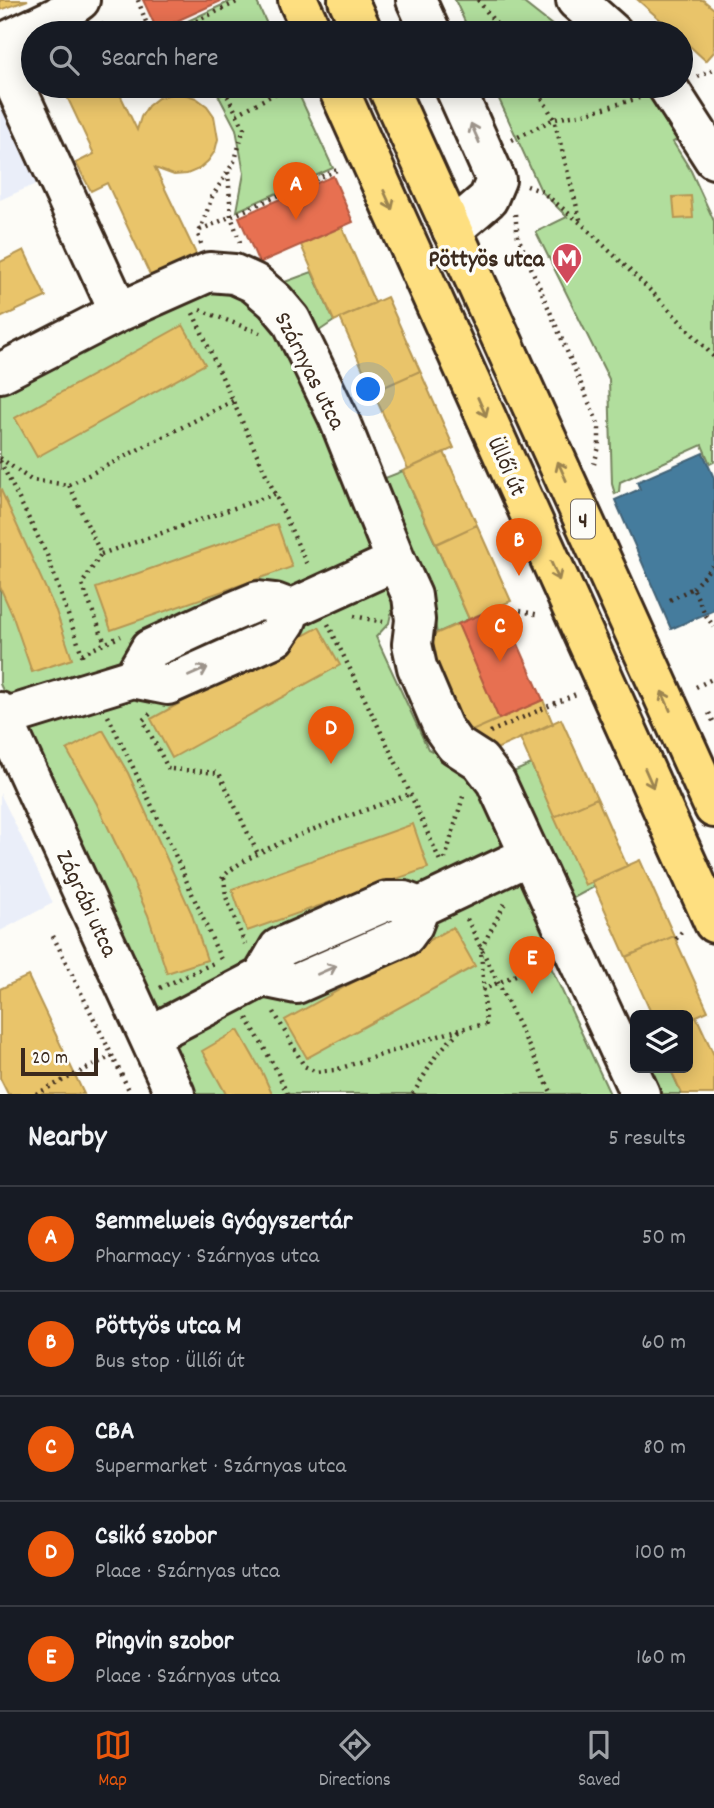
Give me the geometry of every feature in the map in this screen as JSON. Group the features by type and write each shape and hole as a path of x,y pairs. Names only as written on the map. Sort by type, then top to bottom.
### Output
{"main road":[{"path":"298,0 308,21"},
{"path":"348,0 358,21"},
{"name":"Üllői út","path":"343,98 702,874 714,923"},
{"name":"Üllői út","path":"393,98 460,224 714,808"},
{"path":"682,737 714,776"}],"street":[{"path":"49,21 80,0"},
{"path":"416,0 426,21"},
{"path":"576,0 599,21"},
{"path":"0,44 21,34"},
{"path":"0,53 119,312"},
{"path":"459,98 489,165 488,199 460,224"},
{"path":"676,98 714,159"},
{"path":"0,373 119,312 209,272"},
{"name":"Szárnyas utca","path":"209,272 234,274 254,283 275,301 291,320 338,417 412,596 415,620 412,644 417,667 443,728 455,745 480,761 496,782 526,857 640,1094"},
{"path":"1,715 88,672 168,685 276,636 286,622 310,604 396,561"},
{"name":"Zágrábi utca","path":"1,715 176,1094"},
{"path":"149,1036 245,971 296,984 405,936 437,900 526,857"}],"path":[{"path":"138,0 146,21"},
{"path":"196,21 241,0"},
{"path":"478,0 494,21"},
{"path":"209,272 198,234 212,197 234,160 244,128 229,98"},
{"path":"237,114 267,98"},
{"path":"542,98 554,119 582,224"},
{"path":"489,165 524,135 554,119 617,106 637,98"},
{"path":"489,165 541,191 582,224 714,357"},
{"path":"489,165 512,205 518,237 596,419"},
{"path":"200,230 337,170"},
{"path":"228,171 232,216 254,283"},
{"path":"302,343 249,331 189,306 311,573 310,604 410,794 443,868 471,772 480,761 481,746 490,732 576,694 573,688"},
{"path":"0,460 31,480 69,485 233,401"},
{"path":"0,460 47,555 88,672 169,841 245,971 279,1020 304,1066 316,1072 335,1070 461,1029 486,1024 481,949 526,857"},
{"path":"69,485 101,554"},
{"path":"105,643 82,584 101,554 275,494"},
{"path":"670,600 694,588 712,566"},
{"path":"694,588 714,627"},
{"path":"310,604 389,624 412,644"},
{"path":"520,611 540,615"},
{"path":"88,672 105,643 117,638"},
{"path":"696,687 714,678"},
{"path":"156,709 143,720 168,768 219,773 257,852"},
{"path":"287,1094 245,971 248,951 226,897 222,879 226,872 257,852 410,794"},
{"path":"437,900 481,949 552,1094"},
{"path":"53,936 131,1094"},
{"path":"482,990 572,949"},
{"path":"158,989 245,971"},
{"path":"413,1094 437,1054 461,1029"},
{"path":"36,1094 112,1056"}],"shaded area":[{"path":"0,75 47,179 0,200"},
{"path":"0,793 53,903 0,931"}],"green space":[{"path":"233,0 256,0 266,21 188,21"},
{"path":"455,0 520,0 547,21 465,21"},
{"path":"220,98 301,98 333,168 237,211 244,173 236,129"},
{"path":"498,98 655,98 683,136 673,142 691,171 714,221 714,462 710,464 702,445 620,482 619,492 615,494 612,484 609,379 536,232 567,217 541,191"},
{"path":"209,272 291,320 395,594 389,623 376,637 428,749 472,772 559,951 550,965 610,1094 188,1094 0,684 0,384"},
{"path":"312,272 334,321 319,331 282,283"},
{"path":"403,471 469,619 437,633 431,605 380,480"},
{"path":"531,764 585,884 592,881 594,887 564,903 509,774"},
{"path":"643,1073 672,1073 682,1094 653,1094"}],"building: Homes":[{"path":"0,0 28,0 0,10"},
{"path":"638,0 703,0 714,9 714,52 706,61 693,49 693,21 662,21"},
{"path":"68,98 122,98 137,130 148,106 158,98 196,98 207,106 214,116 218,139 215,151 208,161 187,174 174,175 155,168 198,258 152,279 107,183 91,191 76,163 94,154"},
{"path":"691,196 693,218 675,219 673,197"},
{"path":"342,227 375,303 334,321 301,245"},
{"path":"24,250 46,297 0,318 0,262"},
{"path":"387,297 420,371 373,392 340,318"},
{"path":"183,325 205,364 37,457 15,418"},
{"path":"420,371 454,448 408,469 373,392"},
{"path":"444,452 477,525 436,544 403,471"},
{"path":"0,488 56,611 72,659 32,672 0,587"},
{"path":"277,524 292,567 111,630 96,588"},
{"path":"477,525 511,601 469,619 436,544"},
{"path":"458,624 499,719 465,734 424,639"},
{"path":"319,627 340,665 172,758 151,719"},
{"path":"543,700 553,724 476,758 465,734"},
{"path":"561,719 597,798 554,817 520,738"},
{"path":"103,730 128,773 191,912 207,960 167,973 148,915 123,859 67,750"},
{"path":"597,798 627,866 585,885 554,817"},
{"path":"413,824 428,868 247,931 232,889"},
{"path":"640,860 674,936 626,957 592,881"},
{"path":"453,927 475,966 307,1058 285,1020"},
{"path":"674,936 708,1011 693,1018 693,1010 650,1010 626,957"},
{"path":"28,976 84,1094 8,1094 0,1078 0,989"},
{"path":"696,1016 714,1055 714,1094 682,1094 672,1073 693,1073 693,1018"},
{"path":"238,1030 272,1094 226,1094 202,1051"}],"building: Shops":[{"path":"143,0 223,0 177,21 153,21"},
{"path":"333,176 353,222 259,263 239,217"},
{"path":"501,606 543,700 499,719 458,624"}],"building: Public":[{"path":"703,453 714,478 714,610 671,629 615,500 640,489 637,482"}],"place":[{"name":"Semmelweis Gyógyszertár","path":"296,220"},
{"name":"Pöttyös utca","path":"567,285"},
{"name":"Pöttyös utca M","path":"519,576"},
{"name":"CBA","path":"500,662"},
{"name":"Csikó szobor","path":"331,764"},
{"name":"Pingvin szobor","path":"532,994"}]}
